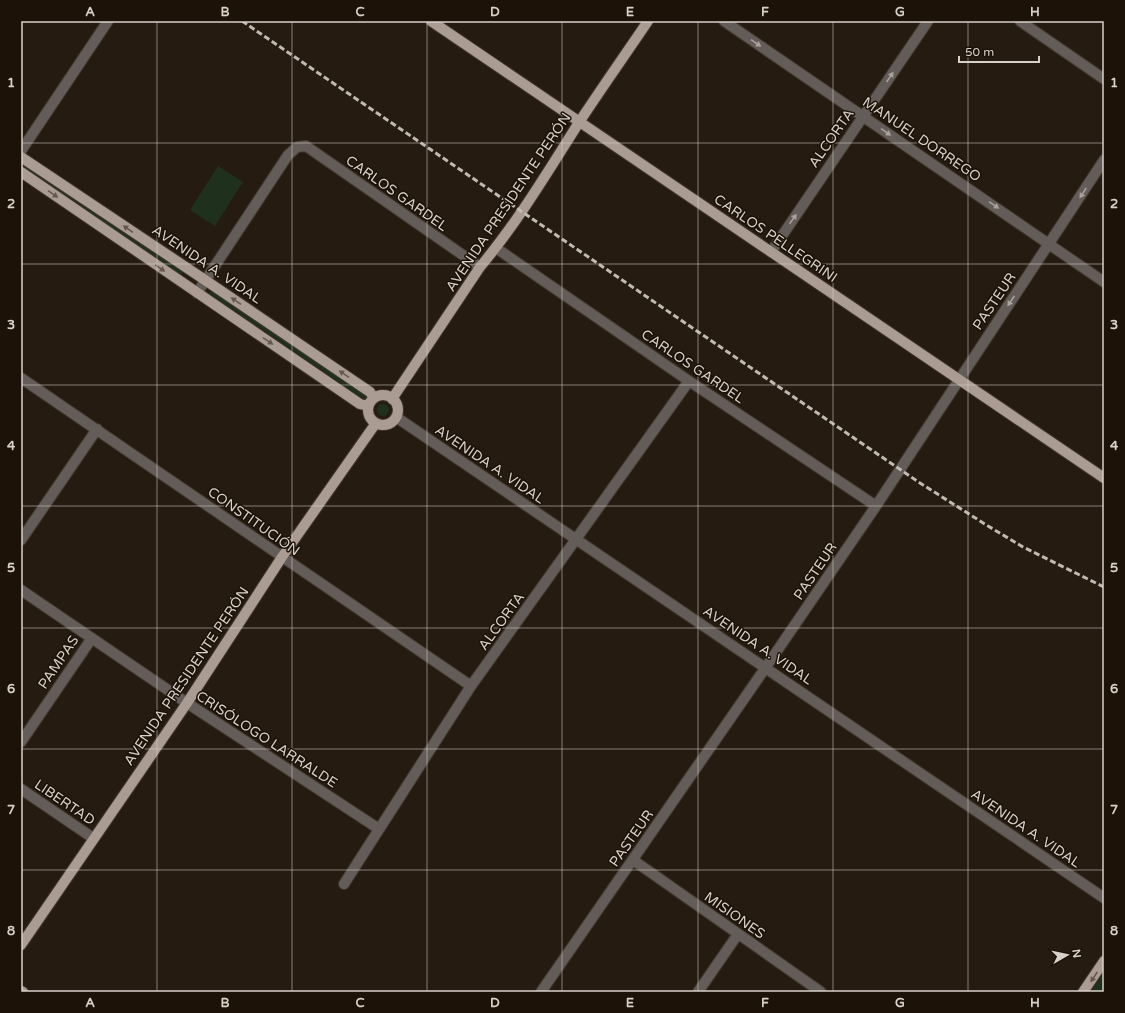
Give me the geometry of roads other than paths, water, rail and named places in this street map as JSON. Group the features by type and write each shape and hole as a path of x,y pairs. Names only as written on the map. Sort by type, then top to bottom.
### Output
{"main road":[{"name":"CARLOS PELLEGRINI","path":"431,21 1104,478"},
{"name":"AVENIDA PRESIDENTE PERÓN","path":"392,399 480,267 496,248 521,213 579,122 648,21"},
{"name":"AVENIDA A. VIDAL","path":"21,157 206,280 370,392 371,402 360,404 21,172"},
{"path":"381,395 389,396 392,399 397,407 398,412 396,417 387,424 376,423 369,416 371,402 381,395"},
{"name":"AVENIDA PRESIDENTE PERÓN","path":"21,945 187,703 282,557 376,423"},
{"path":"1083,992 1104,961"}],"street":[{"path":"21,151 108,21"},
{"name":"MANUEL DORREGO","path":"724,21 1050,243 1104,282"},
{"name":"ALCORTA","path":"771,252 928,21"},
{"path":"1020,21 1104,79"},
{"name":"CARLOS GARDEL","path":"206,280 288,155 297,147 306,146 480,267"},
{"name":"PASTEUR","path":"541,992 876,506 958,379 1104,160"},
{"name":"CARLOS GARDEL","path":"496,248 689,381 876,506"},
{"path":"197,293 206,280"},
{"name":"CONSTITUCIÓN","path":"21,378 471,686"},
{"name":"ALCORTA","path":"344,884 471,686 689,381"},
{"name":"AVENIDA A. VIDAL","path":"396,417 1104,898"},
{"path":"21,540 97,429"},
{"name":"CRISÓLOGO LARRALDE","path":"21,590 187,703 379,829"},
{"name":"PAMPAS","path":"21,742 92,638"},
{"name":"LIBERTAD","path":"21,790 93,838"},
{"name":"MISIONES","path":"633,860 820,992"},
{"path":"698,992 738,934"}],"railway":[{"path":"242,21 920,483 1023,547 1104,587"}]}
